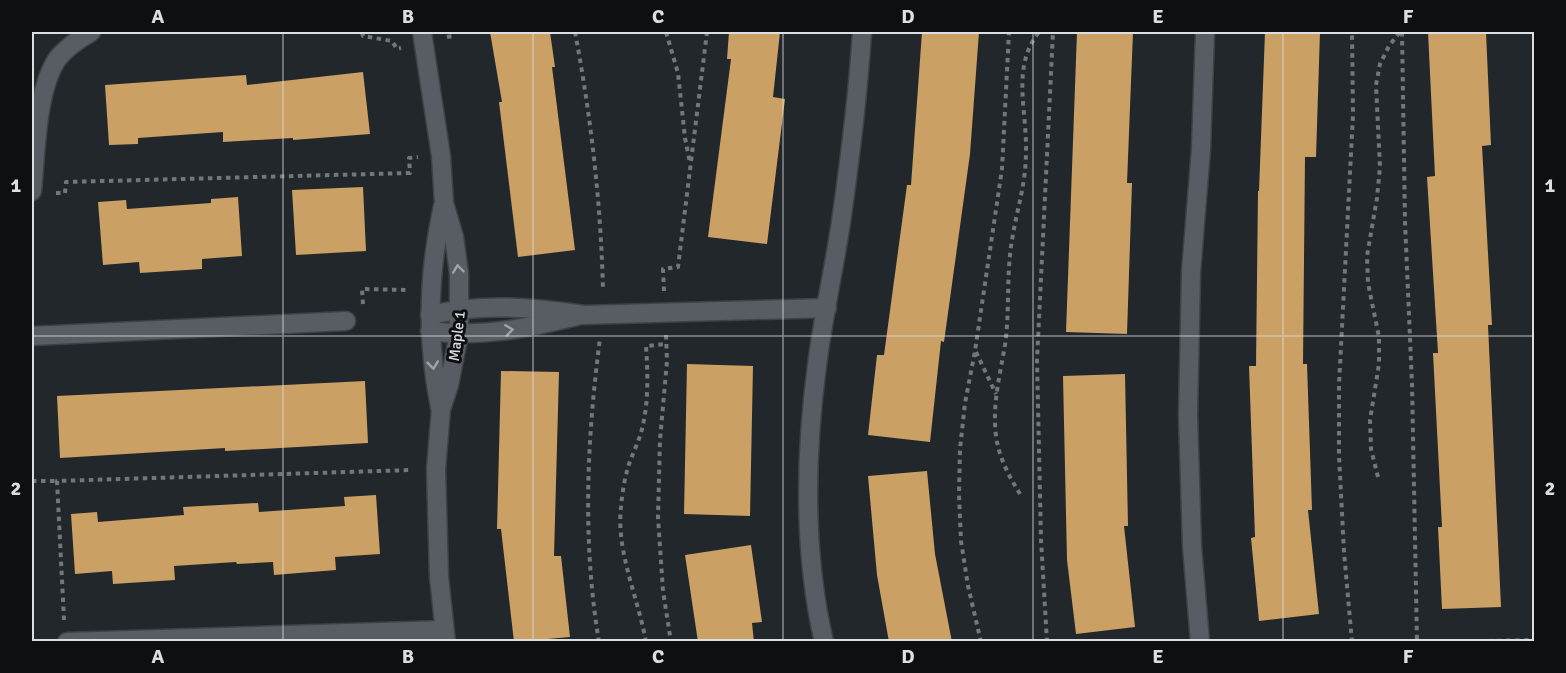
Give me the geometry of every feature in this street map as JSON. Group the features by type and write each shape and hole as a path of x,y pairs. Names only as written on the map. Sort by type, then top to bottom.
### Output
{"street":[{"path":"32,191 42,99 48,78 58,58 74,42 91,32"},
{"path":"824,642 810,528 808,473 811,417 852,130 862,32"},
{"path":"1200,642 1192,546 1188,414 1191,272 1201,149 1205,32"},
{"name":"Maple 1","path":"423,37 441,156 444,203 454,237 459,273 459,334 451,376 441,409 436,469 439,577 445,636"},
{"path":"441,409 435,383 430,323 433,258 444,203"},
{"path":"430,323 460,310 503,306 584,315"},
{"path":"430,323 459,334 505,331 584,315 827,308"},
{"path":"32,336 346,321"},
{"path":"66,636 445,636"}],"path":[{"path":"362,32 363,36 392,41 397,49 423,37"},
{"path":"666,32 678,73 685,138 691,166"},
{"path":"981,642 968,586 962,541 959,495 960,448 1002,169 1009,32"},
{"path":"1020,494 1000,456 996,435 996,394 1008,318 1012,240 1024,191 1026,141 1022,97 1024,58 1030,43 1039,32"},
{"path":"1047,642 1041,540 1038,360 1053,32"},
{"path":"1352,32 1353,115 1339,396 1339,455 1352,642"},
{"path":"1378,477 1371,449 1370,420 1379,364 1379,337 1368,283 1367,256 1380,167 1376,85 1380,64 1389,46 1401,32"},
{"path":"1401,32 1417,642"},
{"path":"54,193 64,193 66,182 410,173 409,158 441,156"},
{"path":"346,321 363,320 363,289 408,288 409,299"},
{"path":"646,642 622,547 621,509 627,472 640,436 646,410 648,383 646,346 666,344"},
{"path":"975,351 996,394"},
{"path":"32,481 436,469"},
{"path":"57,481 66,636"},
{"path":"1434,642 1534,640"}],"building":[{"path":"490,32 550,32 555,67 552,67 575,250 518,257 499,102 502,102"},
{"path":"729,32 780,32 773,97 785,99 767,244 708,237 731,59 727,59"},
{"path":"922,32 979,32 970,154 944,342 941,341 930,442 868,435 877,355 884,355 907,185 911,185"},
{"path":"1077,32 1133,32 1127,183 1132,183 1127,334 1066,332"},
{"path":"1265,32 1320,32 1316,157 1305,157 1303,364 1307,364 1312,510 1308,510 1319,614 1259,621 1251,538 1255,537 1249,366 1256,366 1258,191"},
{"path":"1428,32 1486,32 1491,145 1482,146 1492,325 1488,325 1501,607 1442,609 1438,527 1442,527 1433,353 1438,353 1427,177 1435,176"},
{"path":"363,72 370,134 293,140 293,138 223,142 223,132 138,138 138,144 109,145 105,85 246,75 247,85"},
{"path":"363,187 366,251 296,255 292,190"},
{"path":"238,197 242,256 202,259 202,269 140,273 139,262 103,265 98,202 126,200 127,209 211,203 211,199"},
{"path":"687,364 753,366 750,516 684,514"},
{"path":"501,371 559,372 554,556 561,556 570,637 514,642 501,529 497,529"},
{"path":"1125,374 1128,526 1124,526 1135,627 1076,634 1067,560 1063,376"},
{"path":"365,381 368,443 225,451 225,448 60,458 57,396"},
{"path":"927,471 935,554 952,642 889,642 877,575 868,476"},
{"path":"376,495 380,554 335,557 336,570 274,575 273,562 237,564 236,562 174,566 175,580 113,584 112,571 75,574 71,514 97,512 98,522 184,515 183,507 258,503 259,512 345,506 344,497"},
{"path":"751,545 762,622 752,623 754,642 698,642 685,555"}]}
